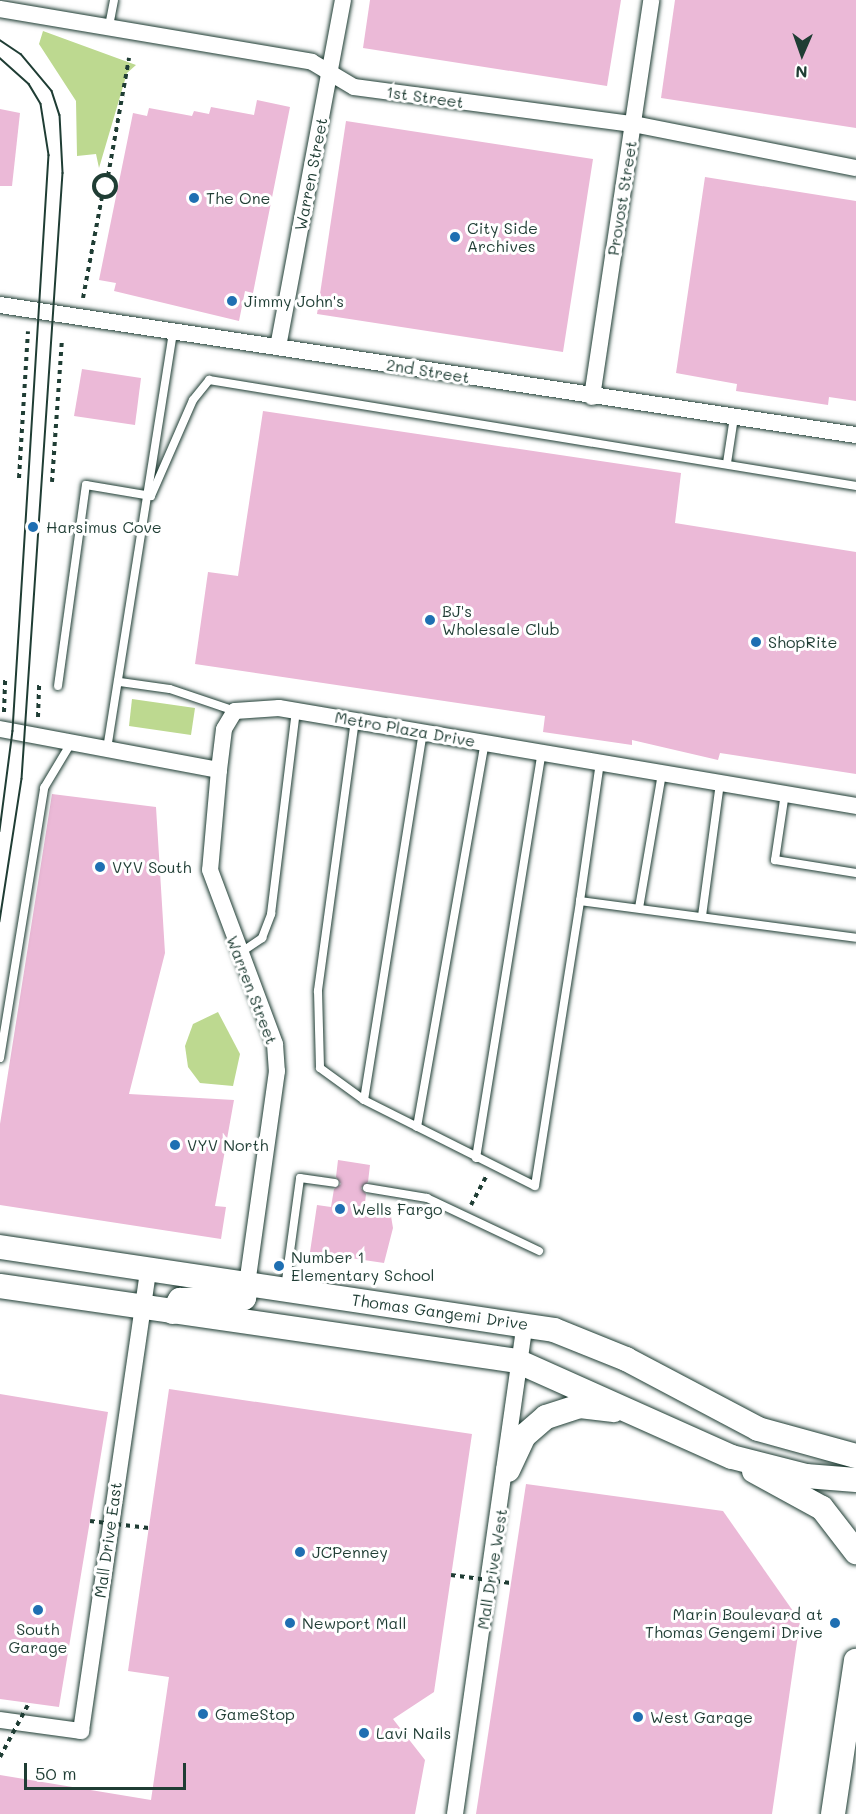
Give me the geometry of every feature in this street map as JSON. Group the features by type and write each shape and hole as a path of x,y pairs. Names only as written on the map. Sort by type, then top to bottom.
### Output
{"street":[{"name":"Warren Street","path":"278,347 343,0"},
{"name":"Provost Street","path":"592,397 651,0"},
{"name":"1st Street","path":"0,9 312,62 354,87 633,124 856,168"},
{"name":"2nd Street","path":"0,305 592,397 856,435"},
{"path":"2,721 71,743 219,770 224,729 235,711"},
{"name":"Metro Plaza Drive","path":"235,711 296,711 355,720 856,806"},
{"name":"Warren Street","path":"219,770 210,870 238,954 275,1044 278,1071 247,1284"},
{"name":"Thomas Gangemi Drive","path":"0,1247 525,1323 608,1351 758,1429 856,1456"},
{"name":"Mall Drive East","path":"0,1720 81,1731 148,1269"},
{"path":"173,1312 180,1300 244,1298 247,1284"},
{"path":"0,1286 517,1361 574,1382 637,1416 732,1457 822,1508 856,1552"},
{"name":"Mall Drive West","path":"455,1814 508,1470 517,1361 525,1323"},
{"path":"508,1470 529,1429 558,1411 580,1406 637,1416"},
{"path":"732,1457 806,1476 856,1480"},
{"path":"832,1814 851,1729 856,1661"}],"lane":[{"path":"109,26 114,0"},
{"path":"107,749 151,496 172,331"},
{"path":"151,496 193,400 209,380 727,463 856,486"},
{"path":"727,463 735,417"},
{"path":"58,686 86,485 151,496"},
{"path":"120,682 170,689 235,711"},
{"path":"238,954 262,938 271,914 296,711"},
{"path":"355,720 318,1002 320,1068 364,1100 535,1186 600,762"},
{"path":"364,1100 423,732"},
{"path":"417,1127 485,742"},
{"path":"0,1058 44,788 71,743"},
{"path":"476,1158 542,752"},
{"path":"639,908 662,772"},
{"path":"702,916 720,783"},
{"path":"784,793 775,860 856,873"},
{"path":"580,901 856,938"},
{"path":"285,1289 300,1178 335,1183"},
{"path":"367,1188 427,1198 539,1251"}],"path":[{"path":"102,196 115,191 108,176 129,58"},
{"path":"84,298 102,196 95,183 108,176"},
{"path":"19,478 28,331"},
{"path":"52,482 62,338"},
{"path":"2,721 5,680"},
{"path":"38,717 39,684"},
{"path":"466,1216 493,1166"},
{"path":"90,1521 149,1528"},
{"path":"451,1575 510,1583"},
{"path":"0,1757 29,1703"}],"green space":[{"path":"43,31 136,65 127,73 99,168 96,154 77,156 76,101 39,44"},
{"path":"132,699 195,708 191,735 129,726"},
{"path":"218,1012 240,1054 233,1086 200,1083 188,1067 185,1046 193,1024"}],"building":[{"path":"370,0 621,0 607,86 363,48"},
{"path":"675,0 856,0 856,128 661,98"},
{"name":"The One","path":"257,100 290,107 253,293 245,291 239,321 114,291 116,283 99,280 133,113 147,116 149,108 192,116 194,111 209,114 211,107 254,115"},
{"path":"0,109 20,113 12,186 0,186"},
{"name":"City Side Archives","path":"346,121 593,159 563,352 317,314"},
{"path":"705,177 856,201 856,401 829,397 828,405 736,391 737,384 676,373"},
{"path":"82,369 141,378 135,425 74,416"},
{"name":"BJ's Wholesale Club","path":"263,411 681,473 675,523 856,552 856,774 720,753 718,760 632,740 632,745 543,732 545,716 195,664 208,572 238,576"},
{"path":"52,794 156,807 165,953 129,1094 234,1100 215,1206 226,1207 221,1239 0,1205 0,1124"},
{"name":"Wells Fargo","path":"338,1160 370,1165 368,1182 361,1188 366,1194 364,1212 391,1216 393,1228 384,1263 310,1252 317,1205 331,1207 334,1189 341,1184 336,1177"},
{"name":"Newport Mall","path":"169,1389 472,1434 434,1692 393,1719 425,1760 415,1814 0,1814 0,1775 151,1800 169,1677 128,1671"},
{"name":"South Garage","path":"0,1394 108,1412 59,1707 0,1699"},
{"name":"West Garage","path":"526,1484 723,1511 800,1621 772,1814 476,1814"}],"tram line":[{"path":"0,40 21,54 52,91 60,115 63,173 22,779 0,921"},
{"path":"0,58 29,84 41,104 49,155 13,731 0,831"}],"place":[{"name":"The One","path":"194,198"},
{"name":"City Side Archives","path":"455,237"},
{"name":"Jimmy John's","path":"232,301"},
{"name":"Harsimus Cove","path":"33,527"},
{"name":"BJ's Wholesale Club","path":"430,620"},
{"name":"ShopRite","path":"756,642"},
{"name":"VYV South","path":"100,867"},
{"name":"VYV North","path":"175,1145"},
{"name":"Wells Fargo","path":"340,1209"},
{"name":"Number 1 Elementary School","path":"279,1266"},
{"name":"JCPenney","path":"300,1552"},
{"name":"South Garage","path":"38,1610"},
{"name":"Newport Mall","path":"290,1623"},
{"name":"Marin Boulevard at Thomas Gengemi Drive","path":"835,1623"},
{"name":"GameStop","path":"203,1714"},
{"name":"West Garage","path":"638,1717"},
{"name":"Lavi Nails","path":"364,1733"}]}
